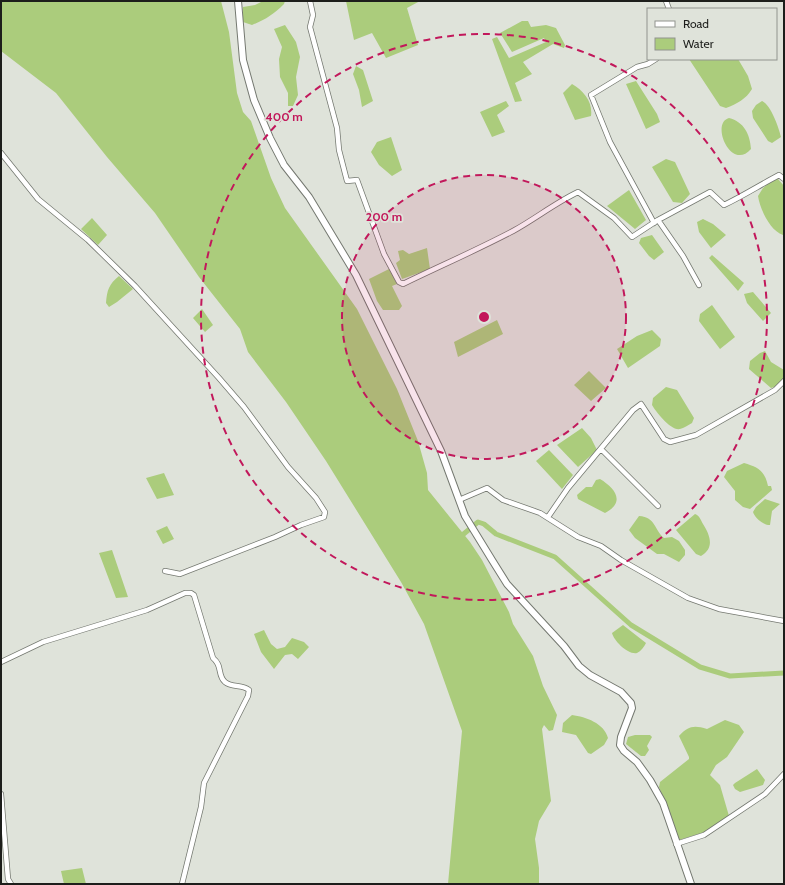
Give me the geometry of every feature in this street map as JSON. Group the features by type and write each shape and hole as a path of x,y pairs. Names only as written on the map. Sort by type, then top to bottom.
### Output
{"main road":[{"path":"238,1 243,60 254,100 270,138 284,165 309,198 356,275 441,451 465,516 475,534 507,584 564,646 579,666 590,675 621,692 631,703 632,708 621,738 620,746 637,762 650,780 663,803 691,884"}],"street":[{"path":"310,1 313,15 310,27 338,128 339,150 347,181 357,180 384,254 399,282 403,284 450,264 515,230 562,200 578,192 614,218 632,237 710,192 724,205 779,175 784,179"},
{"path":"654,60 648,64 637,67 591,95 610,142 656,222 684,256 699,285"},
{"path":"1,153 38,199 88,240 111,265 135,286 219,378 244,408 288,467 316,498 325,512 324,518 300,525 276,537 180,574 165,571"},
{"path":"548,517 568,488 633,410 640,404 664,439 670,442 696,435 775,390 784,381"},
{"path":"601,449 658,506"},
{"path":"459,500 487,488 503,500 548,517 578,536 601,546 621,560 688,598 719,609 784,621"},
{"path":"1,662 43,642 147,610 185,593 191,593 194,596 213,658 219,664 221,678 227,684 246,687 249,690 248,696 204,783 201,807 182,884"},
{"path":"676,844 704,834 765,794 784,774"},
{"path":"1,794 8,879 11,884"}],"water":[{"path":"1,1 221,1 229,32 237,93 243,112 251,121 271,178 285,208 357,309 397,389 418,441 427,473 428,490 470,542 482,560 509,612 513,624 533,656 543,686 557,715 553,730 549,731 544,725 542,729 551,801 539,821 535,839 539,868 539,884 448,884 462,731 424,624 401,582 326,461 286,402 248,352 240,329 199,277 155,213 107,157 56,93 1,51"},
{"path":"263,1 285,1 277,11 261,21 252,25 243,22 243,7 255,5"},
{"path":"346,1 420,1 407,8 418,45 386,58 372,33 354,40"},
{"path":"522,21 528,21 531,27 546,25 556,28 565,45 564,48 553,44 523,62 532,74 515,83 522,101 515,102 492,39 497,37 509,58 546,42 544,38 512,52 500,33"},
{"path":"285,25 296,42 300,57 296,77 298,95 293,106 288,106 288,93 280,77 279,59 282,47 274,29"},
{"path":"690,60 739,60 748,76 752,89 747,96 737,103 726,108 720,106"},
{"path":"356,66 363,70 373,101 362,107 359,90 353,74"},
{"path":"636,81 657,114 660,122 646,129 626,84"},
{"path":"572,84 587,97 591,106 591,116 575,120 563,93"},
{"path":"506,101 509,106 497,115 505,132 492,137 480,112"},
{"path":"762,101 771,112 781,137 772,143 768,141 753,118 752,111 756,105"},
{"path":"729,118 739,122 748,134 751,149 744,154 736,155 730,151 725,144 722,136 722,128 724,122"},
{"path":"391,137 402,170 392,176 379,165 371,152 377,142"},
{"path":"666,159 675,162 690,194 682,203 673,202 652,167"},
{"path":"775,178 778,179 784,186 783,235 778,233 766,219 758,196 763,188"},
{"path":"629,190 646,220 635,229 607,206"},
{"path":"92,218 107,235 98,245 81,229"},
{"path":"703,219 713,224 726,235 711,248 699,232 697,222"},
{"path":"652,235 664,252 654,260 639,243 641,238"},
{"path":"427,248 430,269 402,279 396,263 400,260 398,251 403,250 409,254"},
{"path":"712,255 744,283 738,291 709,258"},
{"path":"389,269 397,284 392,286 402,306 399,310 383,310 377,301 369,279"},
{"path":"119,276 133,289 109,307 106,303 107,294 113,282"},
{"path":"753,292 771,313 763,321 747,303 744,294"},
{"path":"712,305 735,337 720,349 699,321 700,314"},
{"path":"202,309 213,325 205,332 193,318"},
{"path":"497,320 503,334 458,357 454,342"},
{"path":"652,330 661,339 660,346 628,368 617,349 637,336"},
{"path":"765,351 771,362 784,370 784,379 777,386 771,388 749,369 750,361"},
{"path":"589,371 606,388 591,401 574,385"},
{"path":"666,387 677,390 694,418 692,423 682,429 676,429 668,424 652,405 653,398"},
{"path":"582,428 591,438 597,450 578,467 557,445"},
{"path":"549,450 573,475 562,489 536,461"},
{"path":"744,463 760,470 767,481 768,486 771,486 772,490 750,509 743,507 735,500 735,491 724,477 727,471"},
{"path":"164,473 174,495 157,499 146,478"},
{"path":"600,479 614,491 617,500 611,509 605,513 578,499 577,495 586,487 592,487 596,480"},
{"path":"765,499 780,504 772,511 770,525 760,521 753,512"},
{"path":"695,514 699,517 710,541 708,549 701,556 696,554 676,530"},
{"path":"639,516 645,517 652,521 664,538 672,537 679,541 685,550 685,555 679,562 664,554 657,554 635,538 629,530"},
{"path":"167,526 174,539 163,544 156,531"},
{"path":"112,550 128,597 116,598 99,553"},
{"path":"623,625 646,643 637,653 626,650 613,636 612,633"},
{"path":"264,630 271,644 277,649 285,647 292,638 304,642 309,647 298,659 292,654 285,655 274,669 261,652 254,634"},
{"path":"572,715 588,719 603,728 608,738 604,745 591,754 588,753 576,735 562,732 563,723"},
{"path":"725,720 739,725 744,732 727,757 716,765 710,775 720,785 729,816 705,832 679,840 659,787 660,782 689,759 679,736 682,733 688,728 692,727 707,729"},
{"path":"635,735 650,735 652,737 647,746 649,750 645,756 641,756 626,744 628,737"},
{"path":"757,769 765,780 763,785 740,792 735,789 733,785 735,783"},
{"path":"82,868 86,884 64,884 61,871"}],"waterway":[{"path":"460,537 478,522 484,524 496,534 555,557 631,625 700,667 730,676 784,673"}]}
